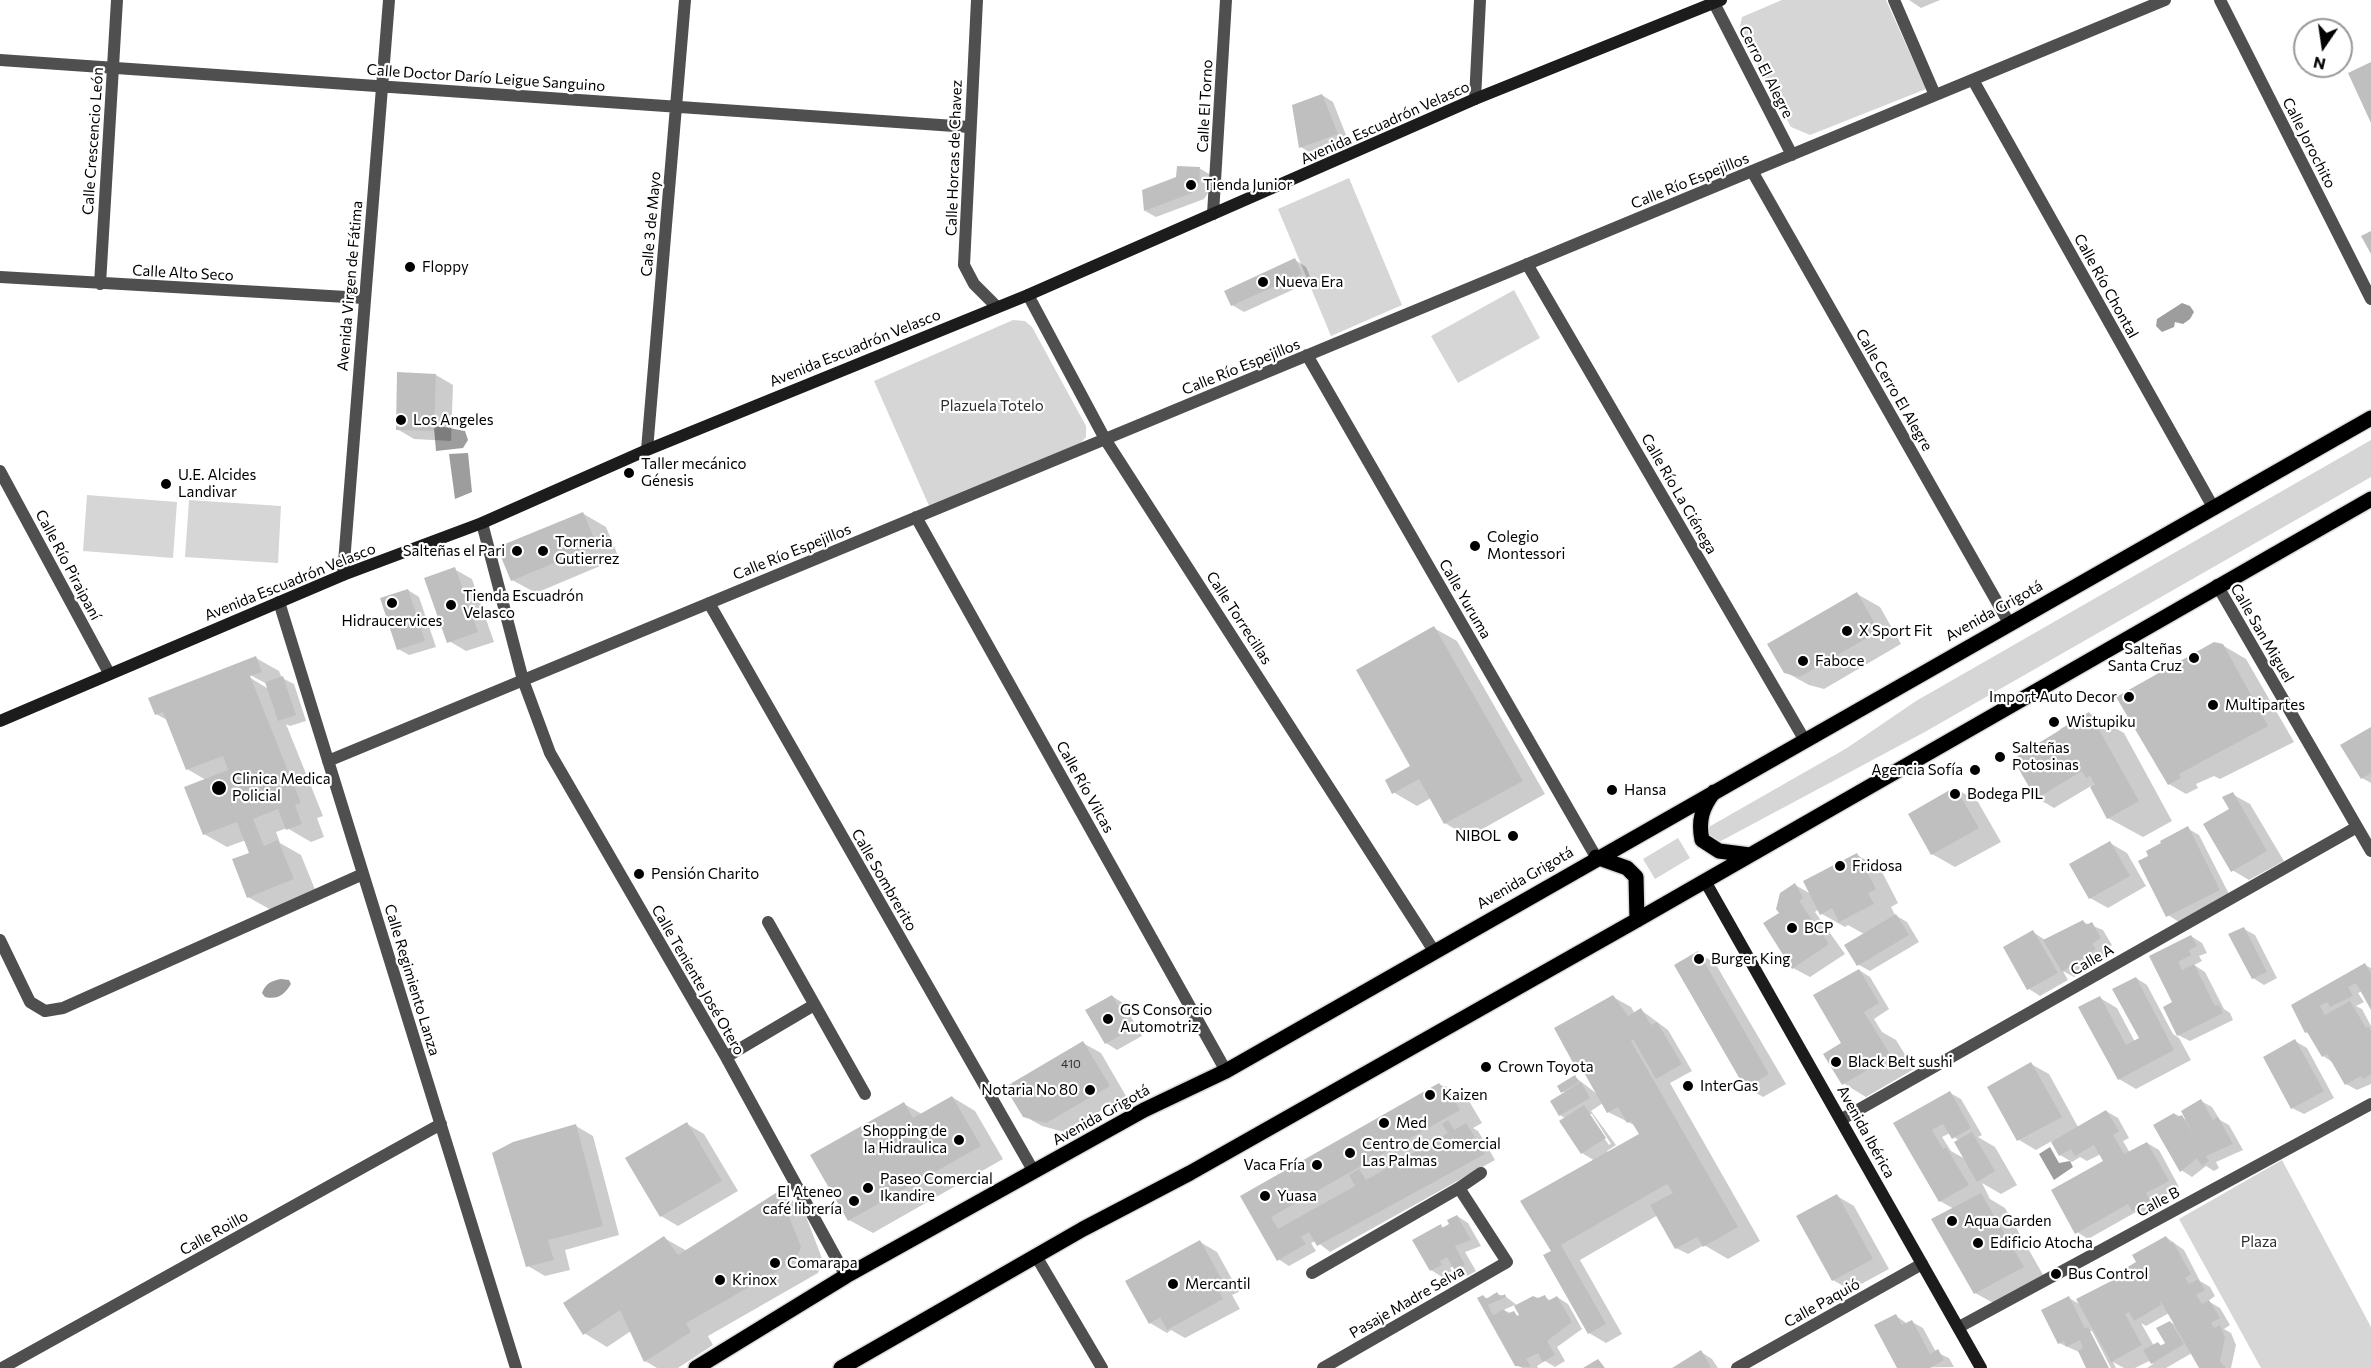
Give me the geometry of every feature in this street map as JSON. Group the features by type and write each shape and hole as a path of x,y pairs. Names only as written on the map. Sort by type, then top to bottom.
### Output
{"main road":[{"name":"Avenida Grigotá","path":"696,1368 846,1276 1144,1110 1226,1071 1716,789 2371,418"},
{"path":"841,1368 1036,1256 1190,1173 1637,920 2217,585 2371,499"},
{"path":"1716,789 1705,803 1701,816 1702,840 1719,851 1750,855"},
{"path":"1596,858 1627,867 1636,877 1637,920"}],"street":[{"name":"Calle Crescencio León","path":"100,284 117,0"},
{"name":"Avenida Virgen de Fátima","path":"343,575 389,0"},
{"name":"Calle 3 de Mayo","path":"647,450 685,0"},
{"name":"Calle Horcas de Chavez","path":"977,0 964,266 974,284 996,306"},
{"name":"Calle El Torno","path":"1213,214 1226,0"},
{"path":"1475,99 1480,0"},
{"path":"1894,0 1935,96"},
{"name":"Calle Río Espejillos","path":"328,761 2165,0"},
{"name":"Calle Jorochito","path":"2220,0 2371,299"},
{"name":"Avenida Escuadrón Velasco","path":"0,721 343,575 482,523 647,450 996,306 1028,295 1475,99 1717,2"},
{"name":"Cerro El Alegre","path":"1717,2 1792,154"},
{"name":"Calle Doctor Darío Leigue Sanguino","path":"0,60 969,127"},
{"name":"Calle Río Chontal","path":"1972,80 2213,507"},
{"name":"Calle Cerro El Alegre","path":"1752,171 2009,623"},
{"name":"Calle Río La Ciénega","path":"1527,264 1804,739"},
{"name":"Calle Alto Seco","path":"0,277 364,298"},
{"name":"Calle Torrecillas","path":"1028,295 1105,439 1434,951"},
{"name":"Calle Yuruma","path":"1307,355 1596,858"},
{"name":"Calle Río Piraipaní","path":"0,471 109,673"},
{"name":"Calle Río Vilcas","path":"916,517 1226,1071"},
{"name":"Calle Teniente José Otero","path":"482,523 523,680 550,753 726,1057 846,1276"},
{"name":"Calle San Miguel","path":"2217,585 2371,851"},
{"name":"Calle Regimiento Lanza","path":"279,602 516,1368"},
{"name":"Calle Sombrerito","path":"709,603 1034,1172"},
{"name":"Calle A","path":"1842,1119 2357,827"},
{"path":"0,940 30,1002 45,1011 63,1008 363,874"},
{"name":"Avenida Ibérica","path":"1705,881 1842,1119 1981,1368"},
{"path":"768,922 865,1094"},
{"path":"726,1057 814,1005"},
{"name":"Calle B","path":"1959,1327 2371,1104"},
{"name":"Calle Roillo","path":"2,1368 441,1124"},
{"path":"1312,1273 1481,1173"},
{"name":"Pasaje Madre Selva","path":"1323,1368 1507,1262 1459,1188"},
{"path":"1036,1256 1102,1368"},
{"name":"Calle Paquió","path":"1737,1368 1922,1264"}],"green space":[{"path":"1782,0 1886,0 1926,89 1810,135 1791,127 1739,31 1742,17"},
{"path":"1349,178 1402,305 1331,336 1278,209"},
{"path":"1514,290 1540,338 1458,383 1431,336"},
{"name":"Plazuela Totelo","path":"1013,320 1025,321 1032,327 1086,426 1086,437 1079,445 930,508 874,381"},
{"path":"2371,440 2371,477 1923,733 1721,841 1710,839 1707,828 1847,748 1916,701"},
{"path":"87,495 177,502 173,558 83,551"},
{"path":"189,500 281,506 278,563 185,557"},
{"path":"1678,838 1690,858 1655,879 1643,859"},
{"name":"Plaza","path":"2282,1160 2371,1327 2371,1368 2261,1368 2179,1219"}],"shaded area":[{"path":"2182,303 2190,306 2194,312 2190,319 2183,324 2175,322 2174,327 2162,332 2156,326 2157,319"},
{"path":"439,426 465,431 468,440 463,448 436,451 434,428"},
{"path":"468,453 472,492 455,499 449,454"},
{"path":"281,979 289,980 291,984 286,991 277,997 265,997 262,993 267,985"},
{"path":"2050,1147 2059,1163 2070,1161 2073,1167 2054,1180 2039,1154"}],"building":[{"path":"2371,62 2371,123 2350,78 2353,78 2353,71"},
{"path":"1322,94 1338,134 1299,148 1292,105"},
{"path":"1177,166 1200,167 1199,183 1192,193 1144,211 1142,190 1176,177"},
{"path":"2371,231 2371,254 2361,236"},
{"name":"Nueva Era","path":"1295,258 1302,274 1231,306 1224,291"},
{"path":"397,372 436,374 434,431 396,430"},
{"name":"Torneria Gutierrez","path":"583,512 597,545 511,581 501,557 505,544"},
{"name":"Tienda Escuadrón Velasco","path":"455,567 478,632 447,643 424,578"},
{"path":"408,589 425,641 397,650 380,598"},
{"path":"1857,592 1879,631 1800,677 1784,673 1767,644"},
{"path":"1434,626 1523,781 1444,824 1419,779 1392,794 1385,780 1410,766 1356,670"},
{"path":"2214,642 2223,644 2268,726 2179,774 2181,778 2168,785 2116,697"},
{"path":"256,656 262,672 250,676 301,803 295,805 302,824 286,830 278,809 253,819 264,846 278,840 294,879 247,898 232,859 249,853 237,822 203,835 184,787 228,770 223,756 186,770 163,712 155,715 148,698"},
{"path":"283,676 296,715 278,721 265,682"},
{"path":"2089,712 2139,801 2107,819 2090,787 2095,785 2090,776 2086,778 2082,771 2036,799 2013,759"},
{"path":"2371,727 2371,773 2361,779 2340,745"},
{"path":"1955,787 1979,828 1931,855 1908,814"},
{"path":"2233,792 2267,851 2231,872 2203,824 2229,809 2222,797"},
{"path":"2188,826 2220,890 2166,917 2138,861 2148,856 2146,851 2161,843 2160,841"},
{"path":"2110,841 2130,876 2089,899 2069,864"},
{"path":"1857,853 1876,889 1868,893 1874,904 1839,922 1832,908 1820,915 1803,881"},
{"name":"BCP","path":"1795,883 1803,898 1799,901 1829,944 1792,969 1763,923 1779,913 1776,909 1780,893"},
{"path":"1896,914 1909,935 1857,966 1844,945"},
{"path":"2083,920 2086,925 2092,922 2101,938 2092,944 2096,949 2062,972 2043,940"},
{"path":"2244,927 2267,972 2252,979 2228,934"},
{"path":"2033,930 2058,973 2027,990 2003,947"},
{"path":"2191,935 2197,946 2189,950 2191,955 2178,962 2182,970 2194,964 2215,1006 2219,1005 2223,1013 2177,1036 2163,1007 2172,1002 2149,956"},
{"path":"1698,951 1769,1074 1745,1088 1674,965"},
{"path":"2365,963 2371,974 2371,1010 2356,983 2348,987 2353,996 2330,1007 2327,1002 2320,1006 2325,1015 2350,1001 2366,1028 2369,1027 2371,1031 2371,1074 2363,1079 2361,1076 2345,1085 2327,1054 2322,1057 2307,1032 2305,1033 2291,1005"},
{"path":"1859,969 1879,1003 1864,1012 1891,1056 1842,1085 1823,1054 1841,1043 1813,995"},
{"path":"2136,977 2174,1050 2118,1080 2078,1007 2100,996 2126,1045 2139,1038 2112,989"},
{"name":"GS Consorcio Automotriz","path":"1112,995 1132,1029 1105,1044 1085,1010"},
{"path":"1613,995 1628,1016 1641,1008 1651,1025 1657,1022 1682,1064 1656,1079 1633,1039 1631,1041 1738,1227 1703,1247 1697,1237 1675,1249 1650,1205 1673,1193 1667,1184 1561,1245 1606,1324 1588,1334 1543,1255 1551,1251 1520,1201 1639,1134 1631,1121 1627,1123 1618,1107 1607,1113 1582,1069 1578,1072 1554,1028"},
{"path":"2295,1039 2324,1091 2291,1109 2263,1057"},
{"path":"1083,1041 1110,1086 1046,1123 1023,1117 1005,1087"},
{"path":"2031,1062 2062,1117 2017,1141 1987,1087"},
{"path":"1575,1075 1579,1082 1561,1093 1557,1086"},
{"path":"1581,1082 1590,1098 1559,1116 1550,1101"},
{"path":"1439,1083 1443,1088 1446,1086 1460,1110 1271,1217 1278,1229 1355,1186 1349,1175 1359,1169 1366,1180 1448,1133 1442,1124 1448,1120 1454,1130 1466,1123 1485,1154 1317,1246 1309,1232 1301,1237 1306,1244 1277,1261 1240,1196"},
{"path":"1950,1091 1971,1128 1952,1139 1943,1124 1932,1130 1943,1149 1946,1147 1969,1185 1939,1202 1893,1123"},
{"name":"Paseo Comercial Ikandire","path":"952,1096 981,1146 848,1221 810,1155 904,1102 913,1118"},
{"path":"2201,1099 2213,1120 2218,1117 2233,1144 2206,1156 2209,1161 2202,1166 2197,1158 2180,1172 2153,1125 2174,1113 2177,1117 2182,1115 2196,1140 2181,1111"},
{"path":"1584,1105 1606,1138 1581,1154 1559,1121"},
{"path":"2106,1110 2119,1131 2113,1135 2124,1154 2147,1142 2169,1181 2146,1193 2150,1201 2132,1211 2128,1204 2075,1234 2051,1190 2103,1161 2094,1145 2075,1156 2071,1149 2059,1156 2051,1142"},
{"path":"687,1122 722,1181 660,1217 625,1158"},
{"path":"576,1124 603,1226 548,1240 554,1260 526,1267 492,1153 513,1142"},
{"path":"1972,1132 1995,1171 1977,1182 1954,1142"},
{"path":"779,1191 801,1247 795,1261 686,1323 691,1332 644,1362 620,1310 583,1335 563,1303 664,1236 678,1255"},
{"name":"Edificio Atocha","path":"1981,1193 2024,1267 1974,1294 1931,1219"},
{"path":"1837,1194 1873,1259 1832,1281 1796,1216"},
{"path":"1457,1215 1471,1240 1455,1246 1465,1265 1455,1271 1447,1257 1440,1261 1442,1265 1430,1271 1412,1240 1441,1224 1442,1228 1449,1224 1447,1220"},
{"path":"2166,1236 2170,1243 2173,1242 2191,1274 2185,1278 2189,1284 2198,1279 2205,1290 2196,1295 2202,1304 2209,1300 2220,1318 2211,1323 2214,1328 2220,1325 2225,1338 2220,1361 2226,1368 2199,1368 2160,1300 2161,1305 2134,1321 2129,1312 2125,1314 2142,1345 2111,1362 2076,1299 2123,1275 2121,1271 2136,1262 2132,1255"},
{"name":"Mercantil","path":"1200,1240 1223,1282 1216,1285 1223,1299 1167,1330 1160,1317 1149,1324 1125,1281"},
{"path":"1497,1292 1500,1297 1505,1294 1506,1297 1488,1305 1493,1315 1504,1309 1507,1314 1514,1311 1517,1316 1519,1315 1514,1306 1533,1296 1538,1298 1545,1295 1548,1301 1557,1296 1572,1322 1547,1341 1555,1355 1543,1362 1538,1353 1526,1359 1531,1367 1515,1366 1477,1298 1483,1295 1486,1299"},
{"path":"2069,1296 2085,1329 2088,1327 2109,1368 2086,1368 2078,1351 2083,1348 2080,1340 2066,1347 2064,1341 2058,1344 2041,1310"},
{"path":"1896,1314 1902,1325 1912,1320 1930,1354 1938,1349 1944,1360 1930,1368 1897,1368 1874,1325"},
{"path":"2170,1321 2184,1344 2151,1364 2143,1350 2158,1342 2161,1346 2165,1343 2156,1328"},
{"path":"1701,1350 1711,1367 1672,1368"},
{"path":"1598,1359 1605,1368 1583,1368"}],"place":[{"name":"Tienda Junior","path":"1191,185"},
{"name":"Floppy","path":"410,267"},
{"name":"Nueva Era","path":"1263,282"},
{"name":"Los Angeles","path":"401,420"},
{"name":"Taller mecánico Génesis","path":"629,473"},
{"name":"U.E. Alcides Landivar","path":"166,484"},
{"name":"Colegio Montessori","path":"1475,546"},
{"name":"Salteñas el Pari","path":"517,551"},
{"name":"Torneria Gutierrez","path":"543,551"},
{"name":"Hidraucervices","path":"392,603"},
{"name":"Tienda Escuadrón Velasco","path":"451,605"},
{"name":"X Sport Fit","path":"1847,631"},
{"name":"Salteñas Santa Cruz","path":"2194,658"},
{"name":"Faboce","path":"1803,661"},
{"name":"Import Auto Decor","path":"2129,697"},
{"name":"Multipartes","path":"2213,705"},
{"name":"Wistupiku","path":"2054,722"},
{"name":"Salteñas Potosinas","path":"2000,757"},
{"name":"Agencia Sofía","path":"1975,770"},
{"name":"Clinica Medica Policial","path":"219,788"},
{"name":"Hansa","path":"1612,790"},
{"name":"Bodega PIL","path":"1955,794"},
{"name":"NIBOL","path":"1513,836"},
{"name":"Fridosa","path":"1840,866"},
{"name":"Pensión Charito","path":"639,874"},
{"name":"BCP","path":"1792,928"},
{"name":"Burger King","path":"1699,959"},
{"name":"GS Consorcio Automotriz","path":"1108,1019"},
{"name":"Black Belt sushi","path":"1836,1062"},
{"name":"Crown Toyota","path":"1486,1067"},
{"name":"InterGas","path":"1688,1086"},
{"name":"Notaria No 80","path":"1090,1090"},
{"name":"Kaizen","path":"1430,1095"},
{"name":"Med","path":"1384,1123"},
{"name":"Shopping de la Hidraulica","path":"959,1140"},
{"name":"Centro de Comercial Las Palmas","path":"1350,1153"},
{"name":"Vaca Fría","path":"1317,1165"},
{"name":"Paseo Comercial Ikandire","path":"868,1188"},
{"name":"Yuasa","path":"1265,1196"},
{"name":"El Ateneo café librería","path":"854,1201"},
{"name":"Aqua Garden","path":"1952,1221"},
{"name":"Edificio Atocha","path":"1978,1243"},
{"name":"Comarapa","path":"775,1263"},
{"name":"Bus Control","path":"2056,1274"},
{"name":"Krinox","path":"720,1280"},
{"name":"Mercantil","path":"1173,1284"}]}
